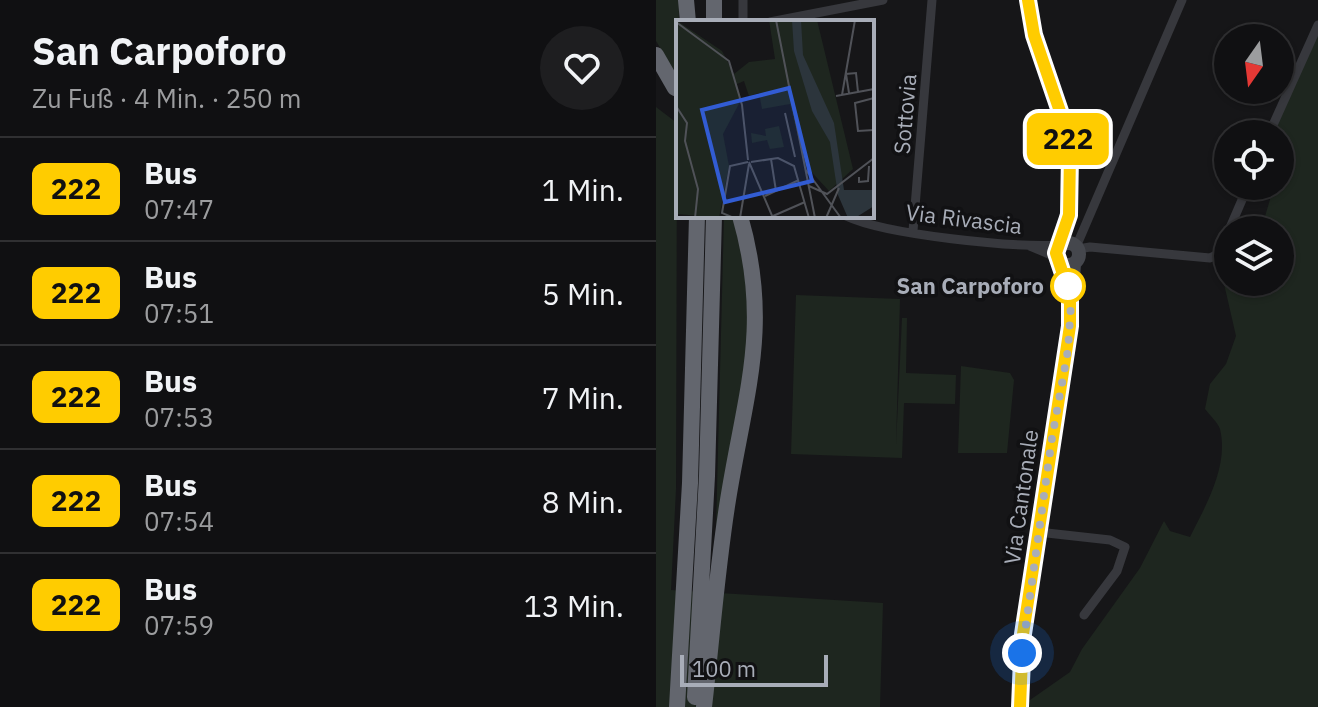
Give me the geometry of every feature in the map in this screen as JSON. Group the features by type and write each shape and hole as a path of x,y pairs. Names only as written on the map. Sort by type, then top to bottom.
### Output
{"highway":[{"path":"686,0 688,20"},
{"path":"656,55 675,88"},
{"path":"677,707 690,483 697,218"},
{"path":"694,707 708,463 714,218"},
{"path":"704,707 725,522 756,344 755,286 740,218"}],"main road":[{"name":"Via Cantonale","path":"1020,707 1023,634 1068,350 1070,295 1068,141 1034,35 1028,0"}],"street":[{"path":"780,20 883,0"},
{"name":"Sottovia","path":"913,231 932,0"},
{"path":"1068,254 1182,0"},
{"path":"1275,120 1318,25"},
{"path":"1069,215 1088,214"},
{"name":"Via Rivascia","path":"851,218 866,224 1068,254 1090,247 1214,255"},
{"path":"1038,532 1110,540 1125,547 1117,571 1084,615"}],"shaded area":[{"path":"656,0 679,0 679,20 676,20 676,109 675,72 656,41"},
{"path":"1318,25 1318,707 1020,707 1070,672 1082,649 1140,568 1164,521 1170,531 1190,537 1209,499 1219,471 1222,443 1219,427 1205,409 1210,384 1226,364 1236,336 1227,296 1294,296 1294,216 1265,216 1270,200 1294,200 1294,120 1275,120 1283,104 1294,104 1294,79"},
{"path":"656,107 676,122 676,489 671,590 883,603 880,707 656,707"},
{"path":"724,218 736,218 753,319 716,529"},
{"path":"796,295 900,299 896,445 902,318 907,318 906,373 956,375 955,404 904,403 902,458 791,454"},
{"path":"961,366 1010,373 1014,380 1007,453 958,453"}],"bus line":[{"name":"222","path":"1020,707 1023,634 1070,326 1070,295 1056,253 1069,215 1070,154 1065,126 1034,35 1028,0"}],"place":[{"name":"San Carpoforo","path":"1068,286"}],"route":[{"path":"1022,653 1059,391 1068,350 1072,289 1068,286"}]}
